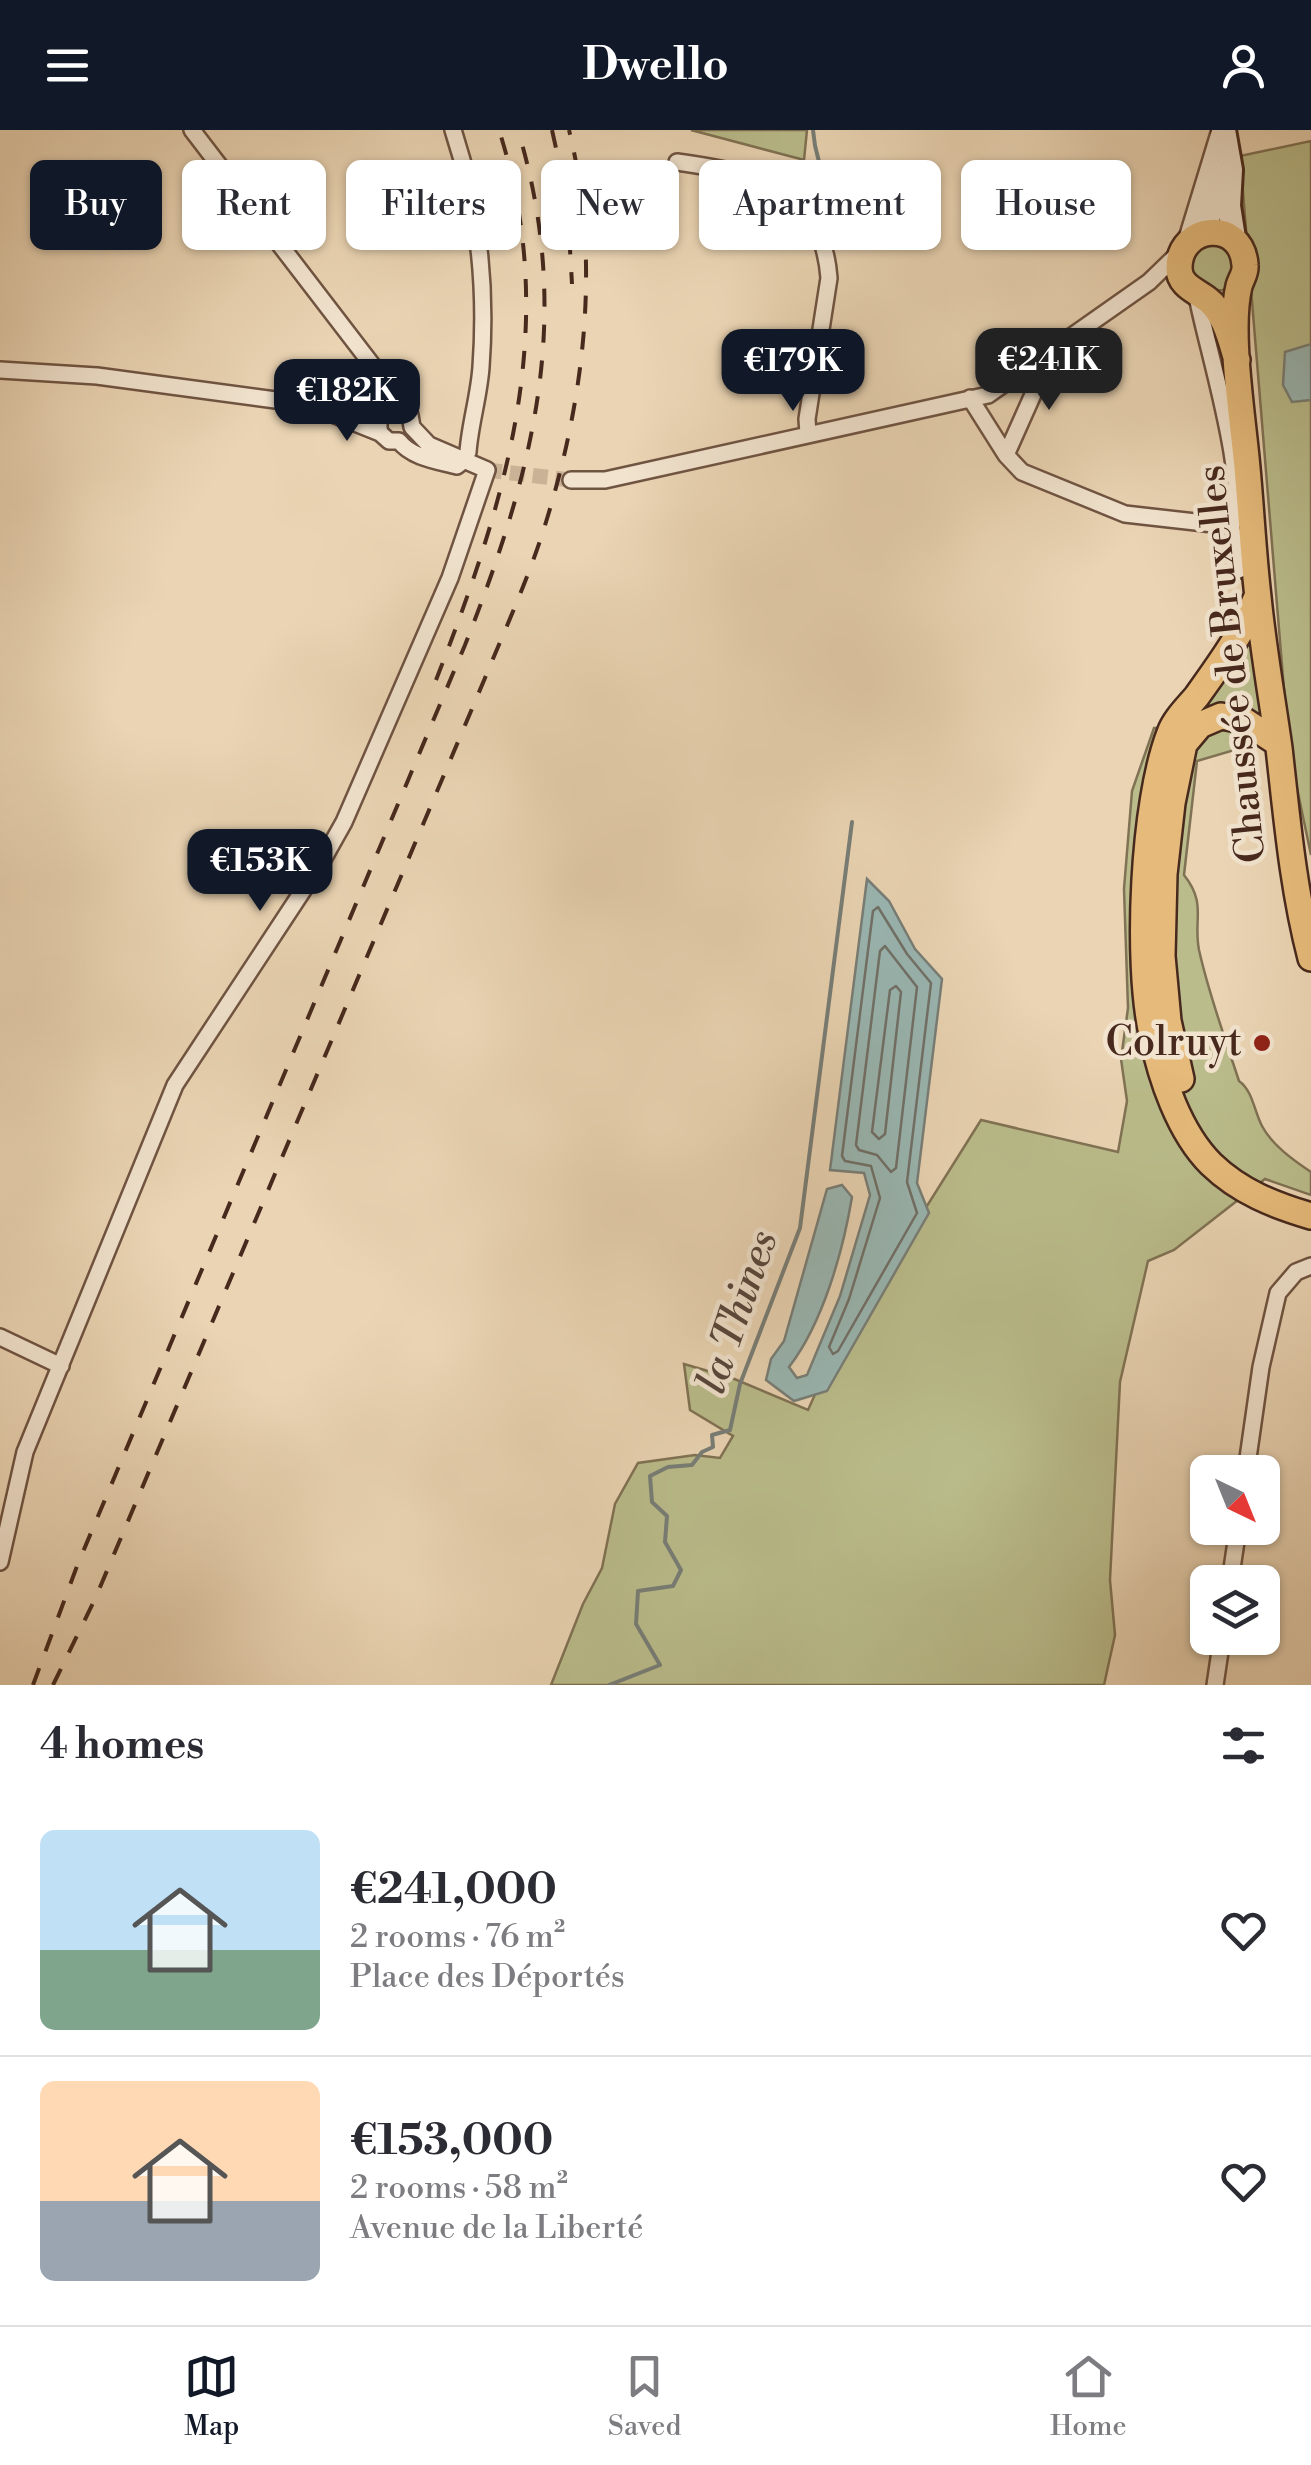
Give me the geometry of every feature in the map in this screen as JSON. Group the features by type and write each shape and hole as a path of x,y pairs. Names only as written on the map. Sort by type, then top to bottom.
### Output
{"main road":[{"path":"1223,137 1231,170 1234,238 1246,268 1238,286 1237,360"},
{"path":"1223,137 1194,240 1179,268 1221,317 1237,360"},
{"path":"1194,240 1218,232 1234,238"},
{"path":"1196,291 1226,296 1238,286"},
{"name":"Chaussée de Bruxelles","path":"1237,360 1247,563 1257,594 1294,876 1311,958"},
{"path":"1257,594 1246,623 1171,730 1156,788 1145,886 1150,1017 1166,1085 1189,1136 1210,1163 1238,1186 1268,1203 1311,1216"},
{"path":"1278,743 1243,720 1221,716 1200,724 1184,744 1164,874 1162,956 1168,1021 1179,1074 1198,1121 1236,1168 1276,1192 1311,1203"}],"street":[{"path":"192,130 396,396 410,416 412,427 437,452 487,470"},
{"path":"398,441 405,449 457,466 468,452 481,367 483,273 476,209 453,130"},
{"path":"679,162 757,177 801,205 818,230 829,278 808,434"},
{"path":"571,480 605,480 988,395 1148,282 1194,240"},
{"path":"1148,282 1196,291"},
{"name":"Chaussée de Bruxelles","path":"1196,291 1236,479 1236,517 1231,526 1247,563"},
{"path":"1006,455 1051,353"},
{"path":"0,370 97,376 283,401 330,413 389,440 406,438 412,427"},
{"path":"970,398 1006,455 1022,472 1125,514 1231,526"},
{"path":"380,433 382,415 389,409 401,408"},
{"path":"426,457 472,479 487,470"},
{"path":"0,1562 25,1452 175,1085 344,822 450,578 487,470"},
{"path":"1248,1455 1261,1367 1278,1294 1296,1272 1311,1266"},
{"path":"0,1337 61,1366"},
{"path":"1215,1685 1219,1655"}],"green space":[{"path":"691,130 807,130 804,160"},
{"path":"1311,141 1311,855 1289,750 1240,156"},
{"path":"1208,241 1237,254 1232,283 1223,290 1209,291 1191,278 1191,253"},
{"path":"1250,631 1264,723 1185,720"},
{"path":"1228,727 1252,736 1238,749 1197,761 1184,875 1195,895 1199,950 1239,1081 1271,1140 1311,1172 1311,1195 1265,1179 1174,1250 1148,1261 1120,1382 1110,1580 1115,1635 1104,1685 551,1685 583,1604 602,1568 615,1504 638,1463 695,1455 720,1458 733,1436 690,1410 684,1364 732,1378 808,1410 832,1357 981,1120 1118,1152 1127,1101 1121,1059 1128,1008 1124,889 1132,791 1154,728"}],"water":[{"path":"1311,344 1311,400 1292,402 1283,385 1285,352"},
{"path":"867,879 889,901 915,949 942,979 917,1183 929,1213 827,1391 794,1401 766,1380 771,1359 784,1341 827,1189 842,1185 852,1197 830,1286 812,1329 789,1367 797,1378 807,1375 840,1296 870,1195 864,1173 830,1170"}],"waterway":[{"name":"la Thines","path":"813,130 819,160"},
{"name":"la Thines","path":"609,1685 660,1665 636,1624 638,1591 673,1586 681,1570 665,1542 667,1516 652,1502 650,1476 668,1467 692,1465 702,1452 713,1447 712,1435 730,1430 740,1384 800,1228 852,822"}],"tunnel":[{"path":"487,470 571,480"}],"railway":[{"path":"436,680 485,545 503,477 525,341 525,272 517,202 499,130"},
{"path":"33,1685 77,1566 465,645 510,517 527,454 544,329 543,265 535,199 518,130"},
{"path":"552,130 567,198 572,284"},
{"path":"53,1685 95,1599 540,542 571,426 584,327 584,228 569,130"}],"place":[{"name":"Colruyt","path":"1262,1043"}]}
